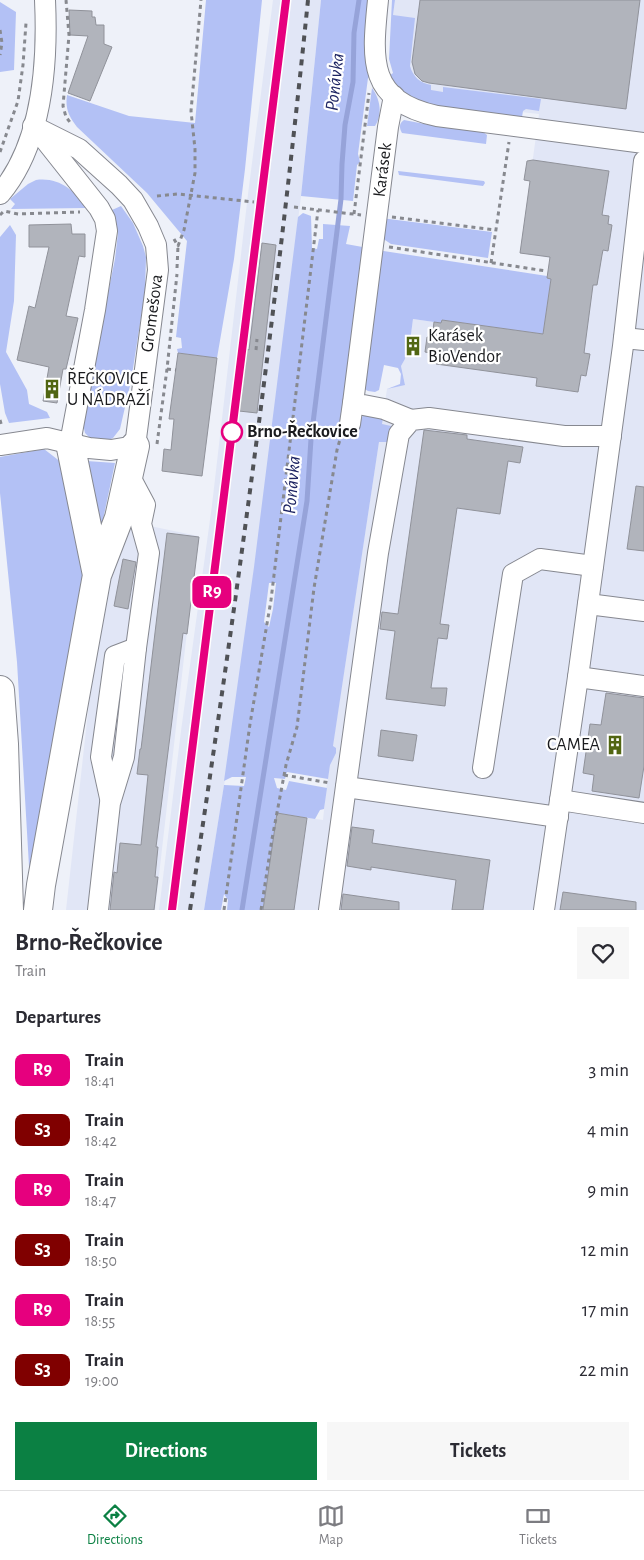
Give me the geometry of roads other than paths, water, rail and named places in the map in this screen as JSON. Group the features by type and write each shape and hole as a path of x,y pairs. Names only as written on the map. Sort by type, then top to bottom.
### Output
{"highway":[{"path":"70,443 96,575"},
{"path":"38,910 96,575 119,518 129,476 146,447"},
{"path":"0,690 4,744 8,910"}],"street":[{"path":"0,194 16,171 34,126 42,77 46,29 45,0"},
{"path":"378,0 374,51 380,77 394,96 417,112 644,143"},
{"name":"Karásek","path":"350,424 388,127 394,96"},
{"path":"34,126 99,208 105,219 107,230 95,310 70,443"},
{"name":"Gromešova","path":"34,126 78,149 119,185 133,200 148,226 156,245 158,270 146,447"},
{"path":"544,910 624,338 644,160"},
{"path":"624,338 644,340"},
{"path":"353,403 384,409 411,420 429,418 564,436 610,436"},
{"path":"330,910 337,784 399,434 411,420"},
{"path":"2,437 47,438 89,448 111,450 146,447"},
{"path":"98,910 110,803 102,757 115,656 136,648 149,553 141,524 145,504 129,476"},
{"path":"483,768 513,574 540,559 593,566"},
{"path":"588,604 644,611"},
{"path":"578,677 644,686"},
{"path":"337,784 559,808 644,813"}],"waterway":[{"name":"Ponávka","path":"242,910 307,501 311,439 341,199 345,125 353,82 354,33 359,0"}],"railway":[{"path":"172,910 286,0"},
{"path":"190,910 255,456 308,0"}],"train":[{"name":"R9","path":"172,910 286,0"}],"place":[{"name":"Karásek BioVendor","path":"413,346"},
{"name":"ŘEČKOVICE U NÁDRAŽÍ","path":"52,389"},
{"name":"Brno-Řečkovice","path":"232,432"},
{"name":"CAMEA","path":"615,745"}]}
